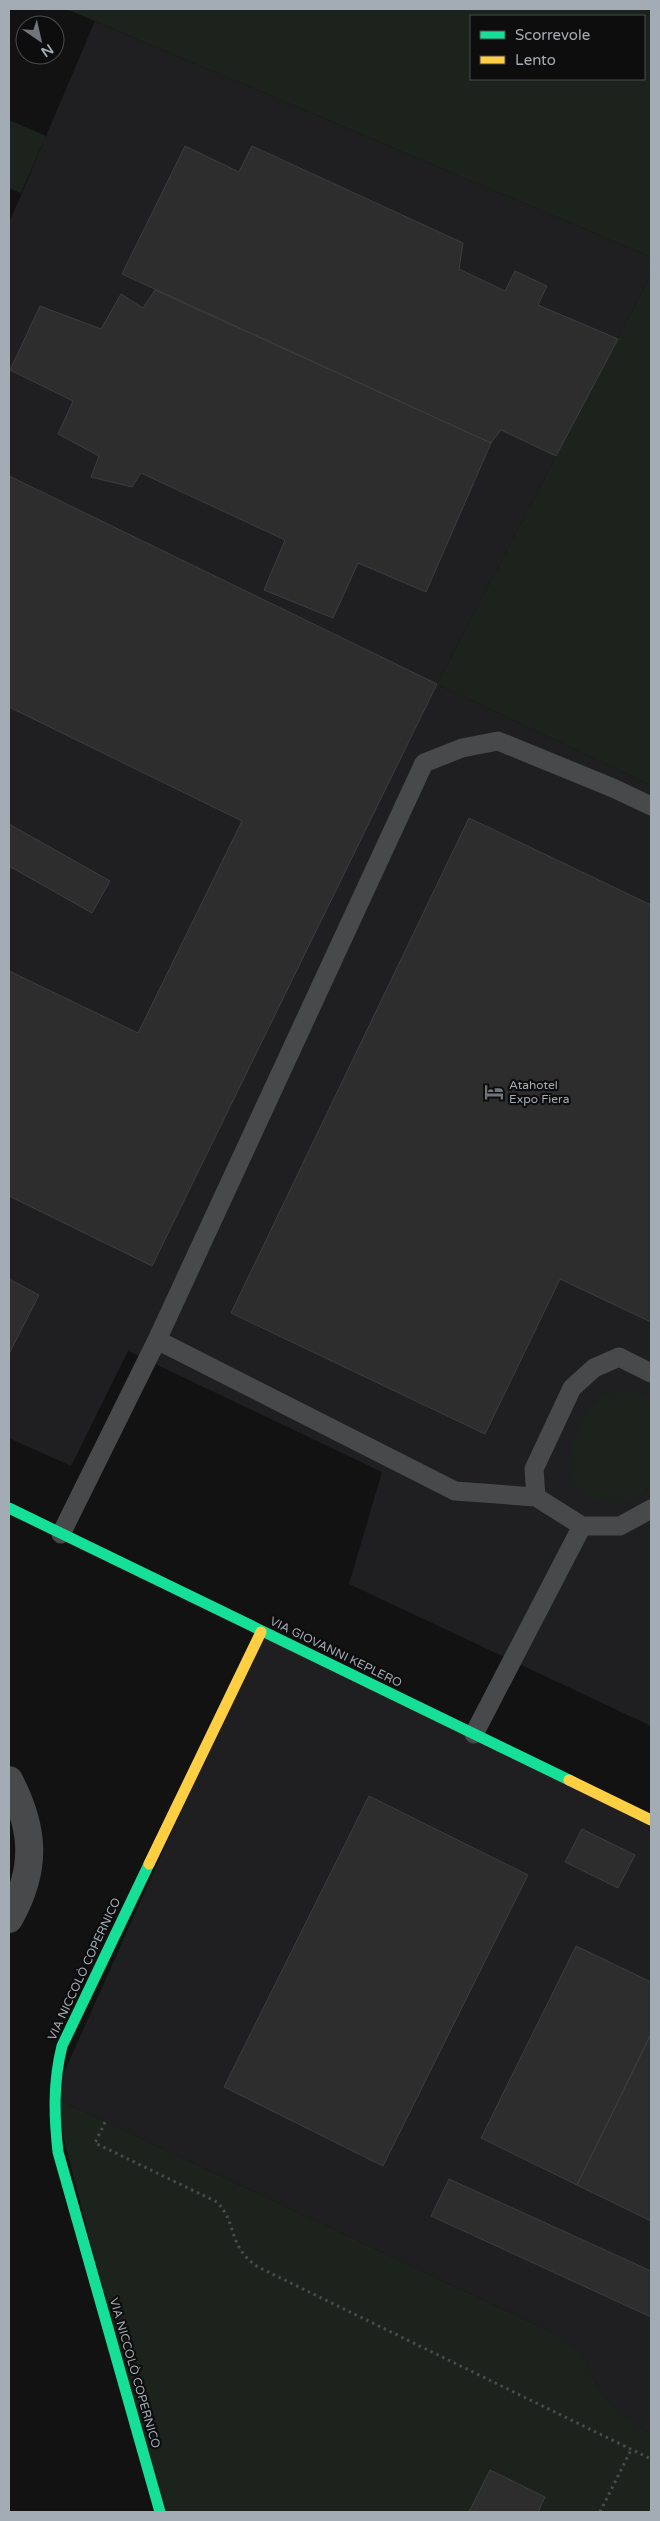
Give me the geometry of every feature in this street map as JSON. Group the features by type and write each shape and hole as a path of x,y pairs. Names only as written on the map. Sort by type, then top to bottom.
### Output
{"street":[{"name":"VIA GIOVANNI KEPLERO","path":"9,1508 651,1820"},
{"name":"VIA NICCOLÒ COPERNICO","path":"160,2512 58,2152 54,2122 54,2072 62,2046 261,1632"},
{"path":"9,1780 27,1821 30,1863 25,1883 9,1919"}],"lane":[{"path":"61,1534 157,1340 424,763 462,748 498,741 614,788 651,806"},
{"path":"157,1340 455,1491 536,1497 582,1526 620,1526 651,1509"},
{"path":"536,1497 534,1469 572,1388 594,1368 619,1357 651,1373"},
{"path":"474,1734 582,1526"}],"path":[{"path":"105,2122 95,2143 217,2202 226,2215 236,2246 242,2255 258,2267 651,2459"},
{"path":"600,2512 631,2450"}],"shaded area":[{"path":"66,9 651,9 651,257"},
{"path":"95,21 651,257 651,275 437,684 651,785 651,1726 349,1584 382,1472 128,1351 71,1466 9,1438 9,223"},
{"path":"9,120 46,136 21,193 9,188"},
{"path":"651,275 651,785 437,684"},
{"path":"617,1391 635,1392 651,1400 651,1483 642,1493 632,1499 608,1503 596,1500 585,1494 571,1474 569,1463 582,1422 592,1405 602,1397"},
{"path":"261,1632 651,1820 651,2434 620,2416 598,2388 588,2366 551,2332 53,2097"},
{"path":"53,2097 551,2332 578,2353 588,2366 598,2388 620,2415 651,2434 651,2512 160,2512"}],"building":[{"path":"185,146 239,172 252,146 463,243 459,269 505,291 515,271 547,286 538,305 618,339 556,456 501,430 491,443 122,274"},
{"path":"155,290 491,443 426,592 358,563 333,618 264,590 285,540 141,473 132,487 91,477 99,456 58,434 73,401 10,370 40,306 101,329 121,294 143,308"},
{"path":"9,476 437,684 152,1266 9,1196 9,971 138,1033 242,821 9,707"},
{"name":"Atahotel Expo Fiera","path":"469,818 651,905 651,1322 560,1279 485,1434 231,1313"},
{"path":"9,824 110,881 92,913 9,866"},
{"path":"9,1279 39,1295 9,1354"},
{"path":"369,1796 528,1875 383,2166 224,2087"},
{"path":"582,1829 635,1855 618,1888 565,1862"},
{"path":"576,1946 651,1982 651,2034 577,2185 481,2138"},
{"path":"651,2034 651,2221 577,2185"},
{"path":"449,2179 651,2271 651,2317 431,2216"},
{"path":"490,2470 545,2497 538,2512 469,2512"}],"traffic: fast":[{"path":"9,1508 569,1780"},
{"path":"149,1864 62,2046 57,2073 55,2112 58,2152 160,2512"}],"traffic: slow":[{"path":"149,1864 261,1632"},
{"path":"569,1780 651,1820"}],"place":[{"name":"Atahotel Expo Fiera","path":"494,1092"}]}
